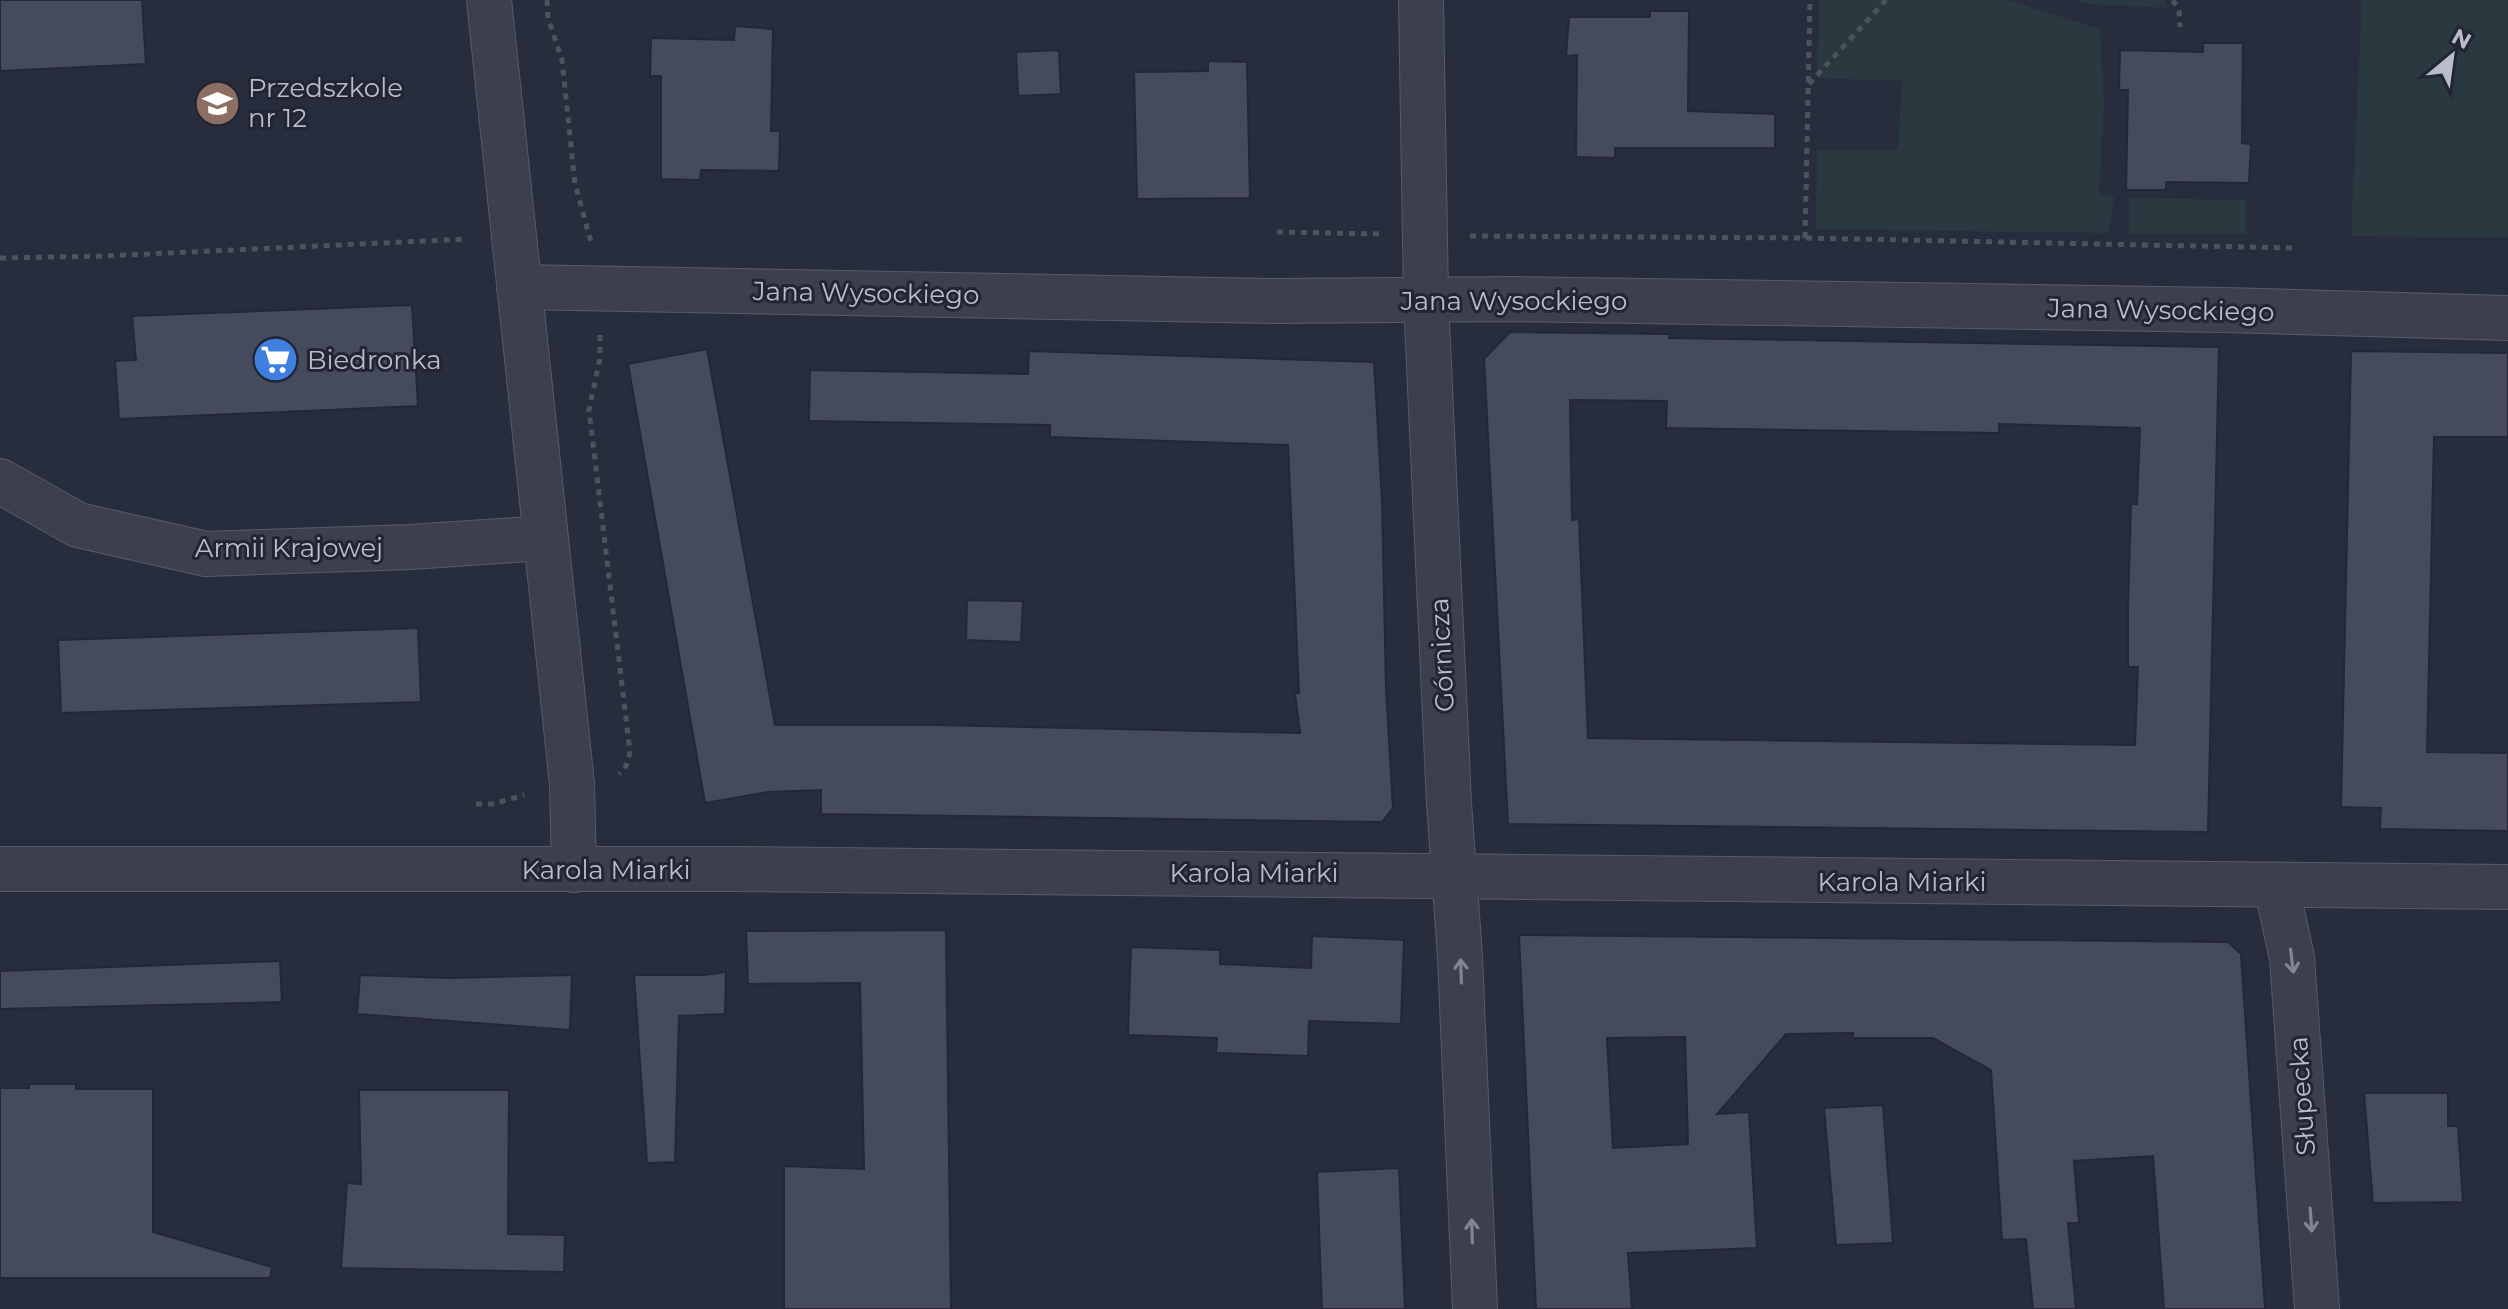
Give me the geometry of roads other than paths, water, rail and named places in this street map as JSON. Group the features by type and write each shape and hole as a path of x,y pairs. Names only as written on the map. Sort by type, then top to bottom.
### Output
{"street":[{"path":"489,0 572,784 574,870"},
{"name":"Górnicza","path":"1421,0 1426,300 1475,1309"},
{"name":"Jana Wysockiego","path":"519,287 1262,300 1513,299 2193,309 2508,318"},
{"name":"Armii Krajowej","path":"0,481 78,525 206,554 411,547 544,538"},
{"name":"Karola Miarki","path":"0,869 1335,874 1455,878 2508,887"},
{"name":"Słupecka","path":"2276,885 2292,958 2317,1309"}],"place":[{"name":"Przedszkole nr 12","path":"217,103"},
{"name":"Biedronka","path":"276,360"}]}
